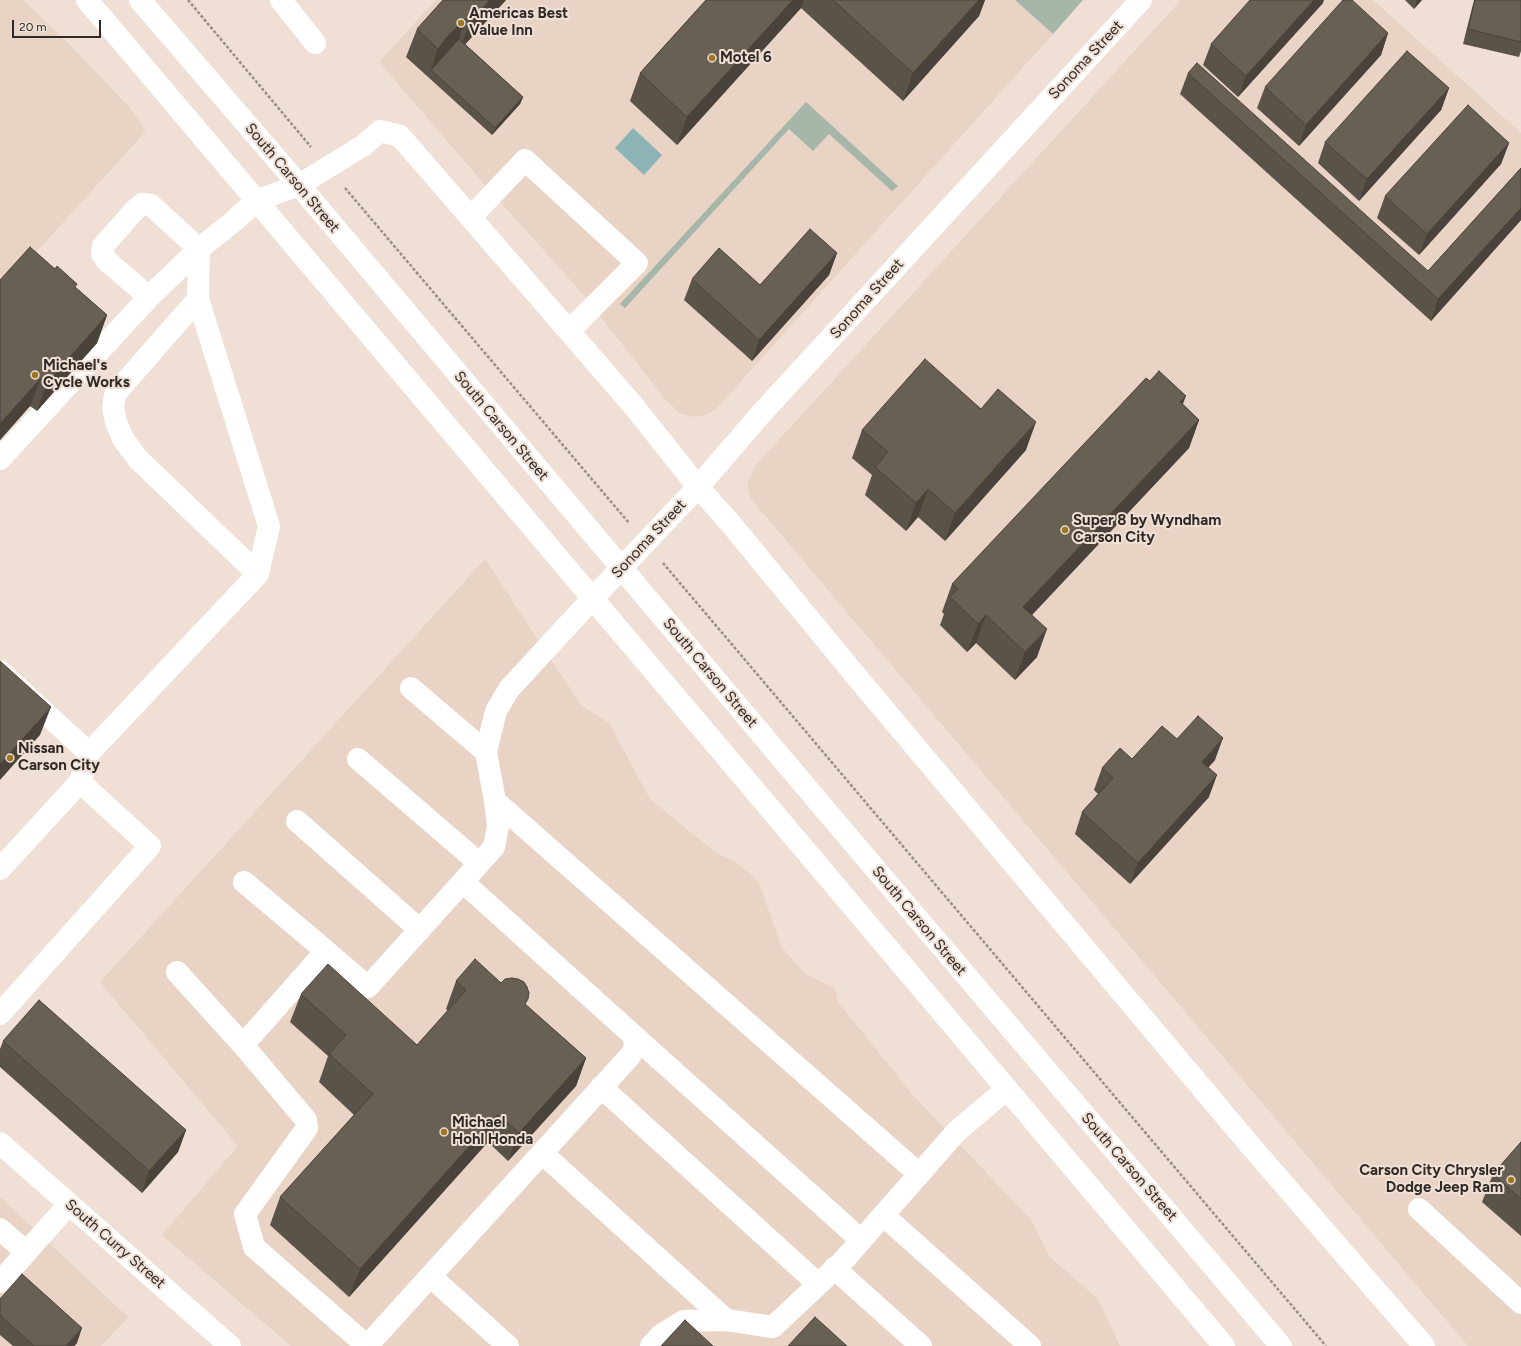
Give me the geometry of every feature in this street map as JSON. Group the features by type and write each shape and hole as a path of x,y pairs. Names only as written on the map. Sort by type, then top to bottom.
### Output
{"main road":[{"path":"87,0 1224,1346"},
{"name":"South Carson Street","path":"140,0 299,184 621,569 1281,1346"},
{"path":"281,0 315,43"},
{"name":"Sonoma Street","path":"486,752 496,711 510,689 593,598 698,487 759,416 1141,0"},
{"path":"0,459 149,297 199,248 234,221 256,201 299,184 328,168 364,146 380,131 400,136 632,404 698,487 731,524 860,682 1250,1144 1424,1346"},
{"path":"471,217 526,160 637,262 569,331"},
{"path":"0,869 80,782 89,753 258,574 269,526 198,299 199,248 151,205 142,204 103,246 102,254 107,261 149,297"},
{"path":"198,299 115,394 112,408 116,422 124,439 138,459 258,574"},
{"path":"0,671 89,753"},
{"path":"244,882 368,987 494,847 498,826 486,752 411,688"},
{"path":"358,759 480,863"},
{"path":"0,1014 150,846 80,782"},
{"path":"495,802 919,1174"},
{"path":"298,821 420,930"},
{"path":"462,882 861,1240"},
{"path":"243,1044 326,951"},
{"path":"177,972 243,1044 306,1120 307,1128 245,1214 254,1247 367,1346 630,1056 635,1047 634,1036"},
{"path":"601,1087 818,1284"},
{"path":"651,1346 661,1335 684,1321 726,1320 772,1327 818,1284 861,1240 957,1131 1007,1089"},
{"name":"South Curry Street","path":"0,1143 230,1346"},
{"path":"542,1153 726,1320"},
{"path":"0,1282 69,1204"},
{"path":"1419,1209 1521,1302"},
{"path":"883,1215 1030,1346"},
{"path":"0,1229 26,1252"},
{"path":"834,1268 921,1346"},
{"path":"430,1276 508,1346"}],"path":[{"path":"188,0 295,126 328,168 611,500 1326,1346"}],"shaded area":[{"path":"0,0 23,0 72,47 130,108 146,131 0,292"},
{"path":"436,0 1015,0 1053,34 717,408 708,414 695,417 681,414 666,400 581,292 479,178 379,62"},
{"path":"1181,0 1373,0 1521,133 1521,1346 1468,1346 751,499 747,485 755,466"},
{"path":"485,559 581,705 609,723 650,799 715,852 737,863 759,882 781,946 804,973 835,989 838,1002 912,1094 1031,1220 1050,1257 1098,1299 1120,1346 291,1346 162,1235 238,1146 100,982"},
{"path":"0,1197 128,1317 101,1346 0,1346"}],"green space":[{"path":"1015,0 1083,0 1053,34"},
{"path":"806,102 898,186 892,191 829,134 813,151 789,129 625,308 620,304"}],"water":[{"path":"633,128 662,155 644,175 615,148"}],"building":[{"path":"443,0 490,0 470,22 466,18 447,37 438,49 417,29"},
{"path":"706,0 793,0 687,117 640,73"},
{"path":"833,0 979,0 913,73"},
{"path":"1250,0 1314,0 1246,76 1211,44"},
{"path":"1343,0 1352,0 1388,33 1306,125 1265,87"},
{"path":"1475,0 1521,0 1521,42 1468,29"},
{"path":"459,39 523,97 495,128 431,70"},
{"path":"1407,51 1449,88 1367,179 1325,142"},
{"path":"1197,63 1428,271 1521,168 1521,208 1438,299 1188,73"},
{"path":"1468,105 1509,143 1427,234 1385,196"},
{"path":"810,229 837,253 759,340 692,279 719,248 760,285"},
{"name":"Michael's Cycle Works","path":"30,247 55,269 57,266 77,284 75,287 107,315 47,383 41,378 0,424 0,280"},
{"path":"925,359 981,409 998,389 1036,422 955,513 928,489 916,503 875,467 888,452 862,430"},
{"name":"Super 8 by Wyndham Carson City","path":"1159,371 1186,396 1180,402 1199,420 1023,607 1047,629 1025,652 986,615 978,624 950,597 958,589 952,584 1146,378 1150,381"},
{"path":"0,661 51,707 0,764"},
{"path":"1198,716 1223,738 1202,762 1217,775 1138,863 1082,812 1113,778 1102,768 1120,748 1132,759 1162,726 1177,739"},
{"name":"Michael Hohl Honda","path":"475,959 501,983 505,979 512,978 524,982 529,993 525,1004 586,1058 519,1133 498,1114 360,1269 280,1197 373,1094 329,1054 346,1035 301,994 328,964 417,1045 466,990 456,981"},
{"path":"39,1000 186,1130 149,1171 3,1041"},
{"path":"1521,1142 1521,1199 1493,1174"},
{"path":"22,1274 82,1328 66,1346 34,1346 0,1315 0,1299"},
{"path":"815,1317 847,1346 788,1346"},
{"path":"685,1320 713,1346 661,1346"}],"place":[{"name":"Americas Best Value Inn","path":"461,23"},
{"name":"Motel 6","path":"712,58"},
{"name":"Michael's Cycle Works","path":"35,375"},
{"name":"Super 8 by Wyndham Carson City","path":"1065,530"},
{"name":"Nissan Carson City","path":"10,758"},
{"name":"Michael Hohl Honda","path":"444,1132"},
{"name":"Carson City Chrysler Dodge Jeep Ram","path":"1511,1180"}]}
